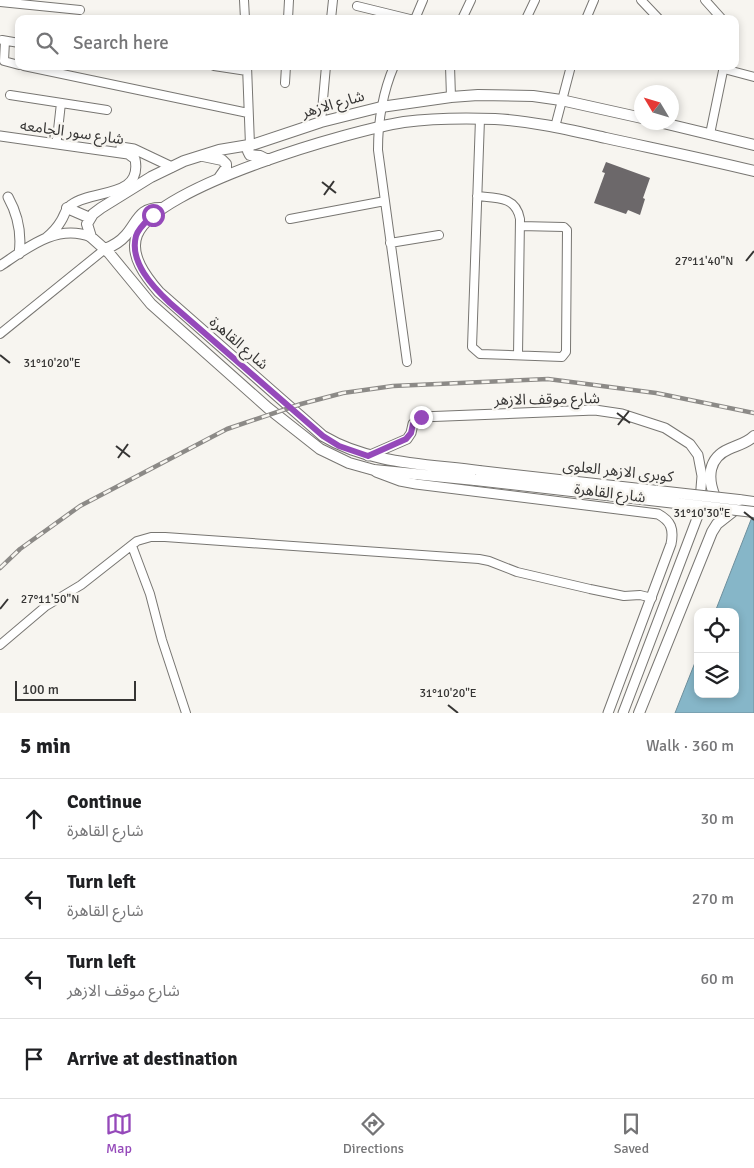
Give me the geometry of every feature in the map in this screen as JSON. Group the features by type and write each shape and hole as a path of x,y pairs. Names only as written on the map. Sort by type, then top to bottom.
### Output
{"main road":[{"name":"شارع الازهر","path":"90,218 101,208 151,177 200,155 250,145 321,122 381,107 451,97 506,96 561,100 634,116"},
{"path":"67,208 90,218 88,228 91,236 105,249 120,240 144,212 153,208 163,208 219,178 325,141 378,127 430,120 510,120 555,127 754,171"},
{"path":"679,127 754,145"},
{"path":"250,145 248,149 250,155 260,156 268,160"},
{"path":"200,155 217,159 226,164 226,168 219,178"},
{"name":"شارع القاهرة","path":"163,208 145,223 136,236 137,256 144,274 170,303 323,436 339,446 368,456 477,475"},
{"name":"شارع القاهرة","path":"105,249 164,316 304,438 334,457 374,470 477,475"},
{"path":"715,497 709,478 714,463 722,452 747,442 754,436"},
{"name":"كوبرى الازهر العلوى","path":"477,475 754,502"},
{"name":"كوبرى الازهر العلوى","path":"477,475 754,512"},
{"path":"639,713 712,532 720,520 736,509"}],"street":[{"path":"243,0 245,15"},
{"path":"288,15 289,0"},
{"path":"331,15 333,0"},
{"path":"416,15 423,0"},
{"path":"464,15 471,0"},
{"path":"528,15 535,0"},
{"path":"588,15 594,0"},
{"path":"641,0 655,15"},
{"path":"705,0 718,15"},
{"path":"0,2 80,10"},
{"path":"358,6 394,15"},
{"path":"15,42 2,40 4,61 15,64"},
{"path":"43,70 248,113"},
{"path":"247,70 250,145"},
{"path":"285,83 286,70"},
{"path":"321,122 326,70"},
{"path":"392,70 387,82 381,107 378,127 378,150 407,362"},
{"path":"450,70 451,97"},
{"path":"555,127 570,70"},
{"path":"710,134 724,70"},
{"path":"732,70 753,75"},
{"path":"10,94 107,110"},
{"path":"58,139 61,103"},
{"path":"480,119 471,344 474,350 480,354 562,357 566,354 566,229 564,227 520,226"},
{"name":"شارع سور الجامعه","path":"0,131 134,149 172,166"},
{"name":"شارع سور الجامعه","path":"0,136 133,156 135,162 134,177 129,184 118,190 78,200 67,208"},
{"path":"477,196 502,199 510,202 519,212 518,355"},
{"path":"8,197 18,221 19,254"},
{"path":"290,219 385,201"},
{"path":"46,238 60,223 67,208"},
{"path":"0,266 55,234 69,232 91,236"},
{"path":"390,243 439,234"},
{"path":"0,334 105,249"},
{"name":"شارع موقف الازهر","path":"368,456 406,439 411,433 413,424 421,417 579,409 622,414 664,428 690,444 698,455 701,464 701,500 695,528 623,713"},
{"path":"598,420 599,410"},
{"path":"495,414 496,424"},
{"name":"شارع القاهرة","path":"374,470 393,478 416,484 658,514 666,518 673,534 671,544 608,713"},
{"path":"0,646 46,606 81,585 137,541 151,537 479,559 526,574 590,589 624,596 640,595 652,598"},
{"path":"132,546 155,609 162,640 186,713"}],"water":[{"path":"754,512 754,713 675,713 694,665 694,698 739,698 739,608 717,608"}],"building":[{"path":"606,162 650,178 643,198 645,199 640,215 628,210 626,214 594,203 605,173 602,172"}],"railway":[{"path":"0,568 20,549 80,506 227,429 301,404 343,393 393,386 548,379 656,393 754,413"}],"route":[{"path":"153,215 136,236 135,244 141,267 150,282 170,303 323,436 339,446 368,456 406,439 411,433 415,421 421,417"}]}
